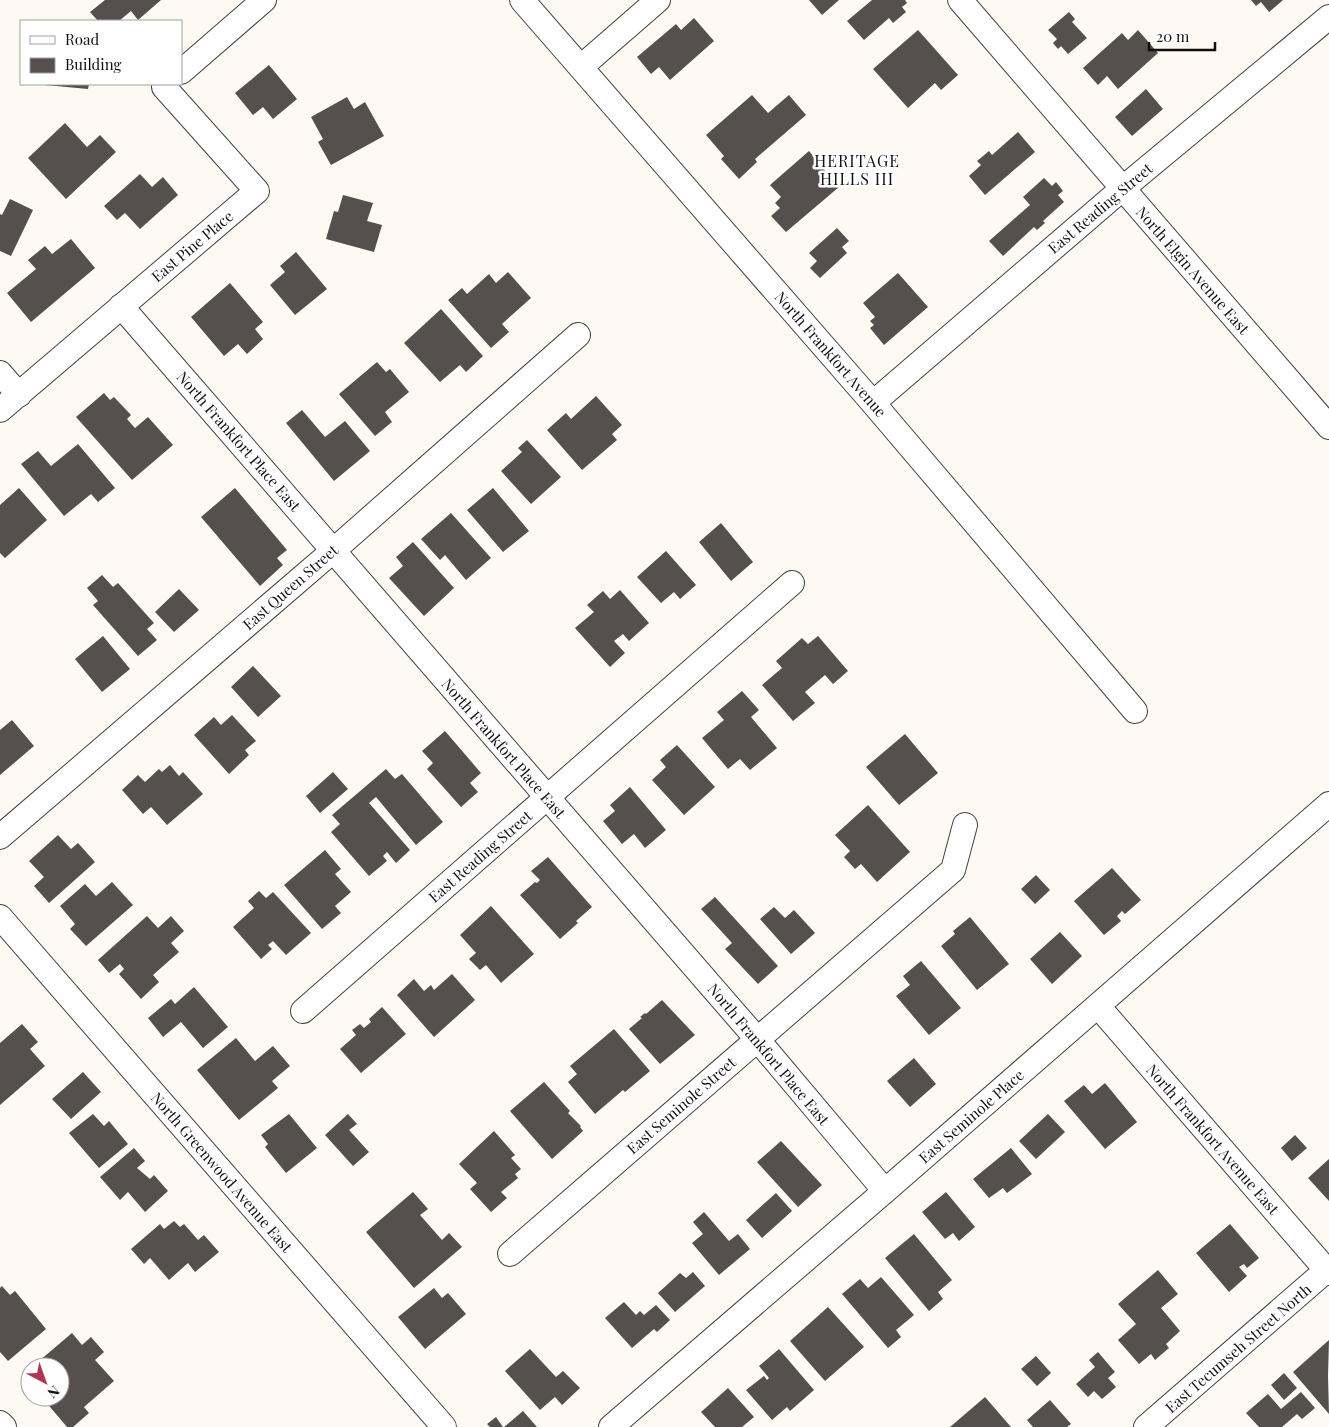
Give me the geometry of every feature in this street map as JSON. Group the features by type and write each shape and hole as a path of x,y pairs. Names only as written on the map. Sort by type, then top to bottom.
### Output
{"street":[{"path":"182,71 264,0"},
{"name":"North Frankfort Avenue","path":"522,0 873,403 1135,711"},
{"path":"581,67 658,0"},
{"name":"North Elgin Avenue East","path":"960,0 1329,426"},
{"name":"East Reading Street","path":"873,403 1122,189 1329,17"},
{"name":"East Pine Place","path":"0,410 257,191 164,87 166,85"},
{"name":"North Frankfort Place East","path":"121,306 757,1039 885,1191"},
{"name":"East Queen Street","path":"0,837 334,550 578,336"},
{"path":"0,373 18,395"},
{"name":"East Reading Street","path":"303,1012 792,583"},
{"name":"East Seminole Place","path":"611,1427 1329,804"},
{"name":"East Seminole Street","path":"510,1254 953,870 964,825"},
{"name":"North Greenwood Avenue East","path":"0,916 444,1427"},
{"name":"North Frankfort Avenue East","path":"1098,1006 1328,1271"},
{"name":"East Tecumseh Street North","path":"1146,1427 1328,1271"},
{"path":"0,1423 4,1427"}],"building":[{"path":"105,0 161,0 138,20 131,11 120,20 97,20 90,12"},
{"path":"809,0 839,0 822,15"},
{"path":"872,0 905,0 907,3 902,7 906,12 893,23 889,18 864,40 847,21"},
{"path":"1251,0 1283,0 1269,12 1261,2 1256,6"},
{"path":"1069,12 1075,19 1072,22 1087,38 1068,54 1061,46 1058,49 1053,43 1057,39 1048,30"},
{"path":"694,18 714,41 670,80 659,67 651,74 637,57 676,24 681,30"},
{"path":"918,30 958,75 941,90 935,83 908,108 873,69"},
{"path":"1138,30 1158,53 1118,89 1107,76 1098,85 1083,68 1122,33 1128,40"},
{"path":"269,65 297,99 273,119 263,107 253,115 235,93"},
{"path":"45,85 89,85 88,89"},
{"path":"1146,89 1163,109 1132,136 1115,117"},
{"path":"752,95 768,113 789,95 806,115 755,159 757,162 739,179 721,159 724,156 706,135"},
{"path":"347,97 354,109 365,102 384,136 331,165 318,142 323,139 311,117"},
{"path":"65,123 87,147 100,135 116,152 66,199 28,158"},
{"path":"1018,132 1035,152 985,195 969,176 981,165 977,161 989,151 992,155"},
{"path":"809,151 839,187 786,232 771,216 780,208 775,203 781,197 770,185"},
{"path":"140,174 152,187 163,177 178,195 140,229 125,213 117,220 104,206"},
{"path":"1044,178 1052,186 1056,182 1063,191 1058,195 1064,202 1043,221 1045,223 1037,230 1034,227 1003,256 989,241 1030,205 1023,197"},
{"path":"343,195 373,203 367,221 382,225 374,252 326,239 334,211 338,212"},
{"path":"10,199 33,210 11,256 0,251 0,214 2,215"},
{"path":"837,228 849,241 842,247 847,253 820,278 810,268 817,261 809,253"},
{"path":"71,239 95,268 31,322 7,293 36,269 28,260 45,246 52,254"},
{"path":"296,252 327,289 295,315 270,285 285,272 280,266"},
{"path":"508,272 531,298 502,324 509,332 491,348 448,300 462,288 467,294 489,274 496,283"},
{"path":"898,273 928,307 884,345 870,328 874,325 870,321 875,317 863,303"},
{"path":"230,283 263,322 255,329 263,339 247,354 238,344 224,356 191,317"},
{"path":"441,309 483,356 466,372 460,365 440,382 404,343"},
{"path":"377,362 386,372 390,369 409,392 385,412 392,422 375,436 339,394"},
{"path":"104,393 110,400 114,397 131,415 127,419 135,428 148,417 173,445 132,480 76,417"},
{"path":"596,396 622,425 612,434 617,440 582,470 547,430 566,413 571,419"},
{"path":"302,410 325,437 345,421 370,451 334,481 286,423"},
{"path":"527,440 561,477 531,504 501,471 522,452 518,448"},
{"path":"78,444 115,488 98,502 91,494 64,516 21,464 38,451 51,466"},
{"path":"19,488 47,520 5,558 0,553 0,505"},
{"path":"235,488 287,550 277,558 283,565 260,586 201,517"},
{"path":"493,488 529,531 503,552 467,510"},
{"path":"451,513 491,558 466,580 445,555 440,560 421,539"},
{"path":"721,523 753,562 731,581 699,542"},
{"path":"413,542 454,588 424,616 389,578 403,566 396,557"},
{"path":"666,551 696,585 680,599 674,592 661,603 637,577"},
{"path":"102,575 113,587 118,583 154,623 147,629 157,640 138,656 93,605 98,601 87,588"},
{"path":"179,589 199,610 174,632 155,612"},
{"path":"620,590 649,623 629,641 623,634 614,641 625,653 610,667 575,628 594,612 587,605 603,591 610,599"},
{"path":"103,636 130,669 102,692 75,659"},
{"path":"818,636 848,671 833,684 825,675 805,692 815,703 793,721 762,685 782,668 776,661 802,638 808,644"},
{"path":"253,666 281,696 258,717 231,687"},
{"path":"742,691 759,710 751,717 777,748 750,770 740,759 728,769 702,738 724,720 717,712"},
{"path":"232,715 256,741 245,750 249,755 229,774 194,735 214,717 221,725"},
{"path":"12,720 34,746 0,775 0,730"},
{"path":"445,731 481,773 470,783 478,792 461,807 427,769 433,763 422,751"},
{"path":"905,734 938,773 899,805 866,767"},
{"path":"677,745 715,787 684,815 652,780 666,767 660,760"},
{"path":"170,765 179,776 183,772 203,794 167,825 151,807 143,814 122,790 138,775 145,782 159,769 162,772"},
{"path":"386,769 395,779 402,774 443,822 416,845 376,797 369,803 410,850 396,863 387,852 383,856 387,861 369,876 331,832 340,824 332,815"},
{"path":"333,772 348,789 320,813 306,796"},
{"path":"630,787 666,830 645,848 634,834 622,844 603,821 615,811 610,805"},
{"path":"868,805 910,852 877,882 861,864 855,869 844,857 850,851 835,835"},
{"path":"58,835 71,849 78,843 95,862 49,903 34,886 44,877 29,861"},
{"path":"325,850 341,869 335,874 351,892 335,906 341,913 322,929 284,885"},
{"path":"548,857 592,907 560,939 520,895 540,880 531,871"},
{"path":"1112,868 1141,900 1125,914 1122,911 1117,916 1121,921 1104,935 1074,901"},
{"path":"1036,875 1050,890 1035,904 1021,889"},
{"path":"112,882 133,905 86,946 70,929 75,924 60,906 85,884 96,896"},
{"path":"259,891 266,898 273,892 311,933 286,955 273,941 268,945 272,949 261,959 233,927 254,908 248,901"},
{"path":"715,897 778,966 758,984 725,949 732,943 701,909"},
{"path":"491,906 534,954 501,983 486,965 480,970 469,959 476,953 460,935"},
{"path":"774,907 785,918 794,910 815,933 791,954 760,919"},
{"path":"147,916 158,928 171,916 184,931 171,943 179,952 153,975 159,982 141,999 119,974 124,969 120,964 109,973 98,960"},
{"path":"970,917 1009,964 977,990 941,946 955,934 953,931"},
{"path":"1060,932 1082,956 1052,984 1030,959"},
{"path":"921,961 961,1008 929,1035 896,996 910,985 903,976"},
{"path":"452,974 475,1000 434,1037 397,995 414,979 424,991 431,985 434,990"},
{"path":"194,987 228,1027 203,1048 181,1022 163,1037 148,1018 171,999 175,1004"},
{"path":"662,1000 695,1035 660,1064 629,1029 642,1018 640,1017"},
{"path":"382,1007 406,1034 361,1073 340,1049 356,1035 352,1030 360,1024 364,1028 371,1022 369,1019"},
{"path":"22,1024 38,1042 30,1049 45,1066 0,1105 0,1043"},
{"path":"614,1029 650,1071 625,1092 623,1090 595,1114 568,1082 577,1074 570,1066"},
{"path":"236,1038 255,1061 273,1046 290,1066 272,1081 278,1088 239,1120 197,1070"},
{"path":"914,1058 936,1084 910,1107 887,1081"},
{"path":"83,1072 101,1092 71,1119 52,1099"},
{"path":"544,1082 570,1111 568,1113 581,1126 583,1131 552,1159 510,1111"},
{"path":"1105,1083 1137,1122 1105,1149 1064,1101 1084,1085 1092,1094"},
{"path":"93,1114 104,1126 109,1121 128,1144 99,1168 69,1133"},
{"path":"289,1114 317,1148 286,1173 265,1147 268,1144 261,1135"},
{"path":"348,1114 357,1124 349,1130 369,1152 353,1166 325,1135"},
{"path":"1048,1114 1065,1132 1036,1159 1019,1141"},
{"path":"494,1131 515,1155 511,1158 521,1169 515,1174 518,1178 501,1192 507,1198 491,1212 470,1189 477,1183 459,1164"},
{"path":"1295,1135 1307,1148 1292,1161 1281,1148"},
{"path":"781,1141 822,1185 798,1207 757,1162"},
{"path":"134,1148 145,1161 137,1168 150,1179 154,1175 168,1191 145,1212 128,1192 120,1200 100,1177"},
{"path":"1011,1148 1032,1174 1007,1193 1003,1188 989,1198 973,1179"},
{"path":"1329,1159 1329,1201 1308,1178"},
{"path":"413,1192 428,1209 420,1215 442,1240 449,1233 462,1247 414,1288 366,1232"},
{"path":"946,1192 975,1227 959,1241 953,1233 945,1239 922,1212"},
{"path":"776,1193 792,1211 762,1238 746,1220"},
{"path":"704,1212 729,1241 738,1234 750,1249 719,1275 692,1243 703,1234 693,1222"},
{"path":"174,1221 180,1227 184,1224 198,1240 204,1235 219,1252 195,1272 188,1263 169,1280 150,1258 144,1264 131,1249 160,1224 164,1229"},
{"path":"1230,1224 1259,1258 1247,1268 1244,1264 1239,1267 1247,1276 1229,1292 1196,1253"},
{"path":"914,1234 952,1280 938,1292 943,1299 929,1311 885,1258"},
{"path":"1158,1270 1178,1294 1161,1308 1180,1331 1166,1344 1169,1348 1155,1360 1151,1354 1139,1364 1118,1340 1136,1324 1118,1304"},
{"path":"693,1272 705,1286 675,1312 658,1293 680,1273 686,1278"},
{"path":"881,1277 914,1315 896,1330 901,1337 888,1348 842,1294 860,1279 868,1288"},
{"path":"2,1286 10,1295 15,1291 46,1329 8,1361 0,1352 0,1288"},
{"path":"434,1288 442,1298 448,1293 466,1314 425,1349 398,1317"},
{"path":"624,1302 636,1315 640,1311 644,1315 656,1305 670,1320 657,1332 654,1329 632,1348 605,1318"},
{"path":"828,1307 864,1347 825,1381 790,1341"},
{"path":"72,1333 82,1345 91,1337 104,1352 95,1360 114,1381 84,1407 89,1413 73,1427 67,1427 50,1407 70,1407 70,1357 44,1357"},
{"path":"1329,1340 1328,1376 1329,1414 1293,1372"},
{"path":"530,1349 556,1377 563,1371 580,1388 562,1405 555,1397 540,1410 505,1371"},
{"path":"779,1349 814,1390 790,1411 787,1407 772,1420 746,1390 764,1376 767,1380 769,1378 759,1366"},
{"path":"1098,1352 1115,1372 1108,1378 1116,1387 1102,1399 1094,1391 1088,1397 1076,1384 1095,1367 1089,1360"},
{"path":"1036,1356 1051,1373 1037,1386 1021,1369"},
{"path":"1284,1373 1297,1388 1284,1400 1271,1385"},
{"path":"728,1388 754,1417 742,1427 715,1427 701,1412"},
{"path":"1301,1392 1315,1408 1302,1419 1297,1414 1282,1427 1259,1427 1246,1413 1268,1394 1281,1409"},
{"path":"985,1397 1011,1427 950,1427"},
{"path":"1050,1400 1071,1424 1067,1427 1033,1427 1027,1420"},
{"path":"523,1411 537,1427 504,1427"},
{"path":"496,1417 503,1427 490,1427 487,1424"}],"district":[{"name":"HERITAGE HILLS III","path":"857,169"}]}
